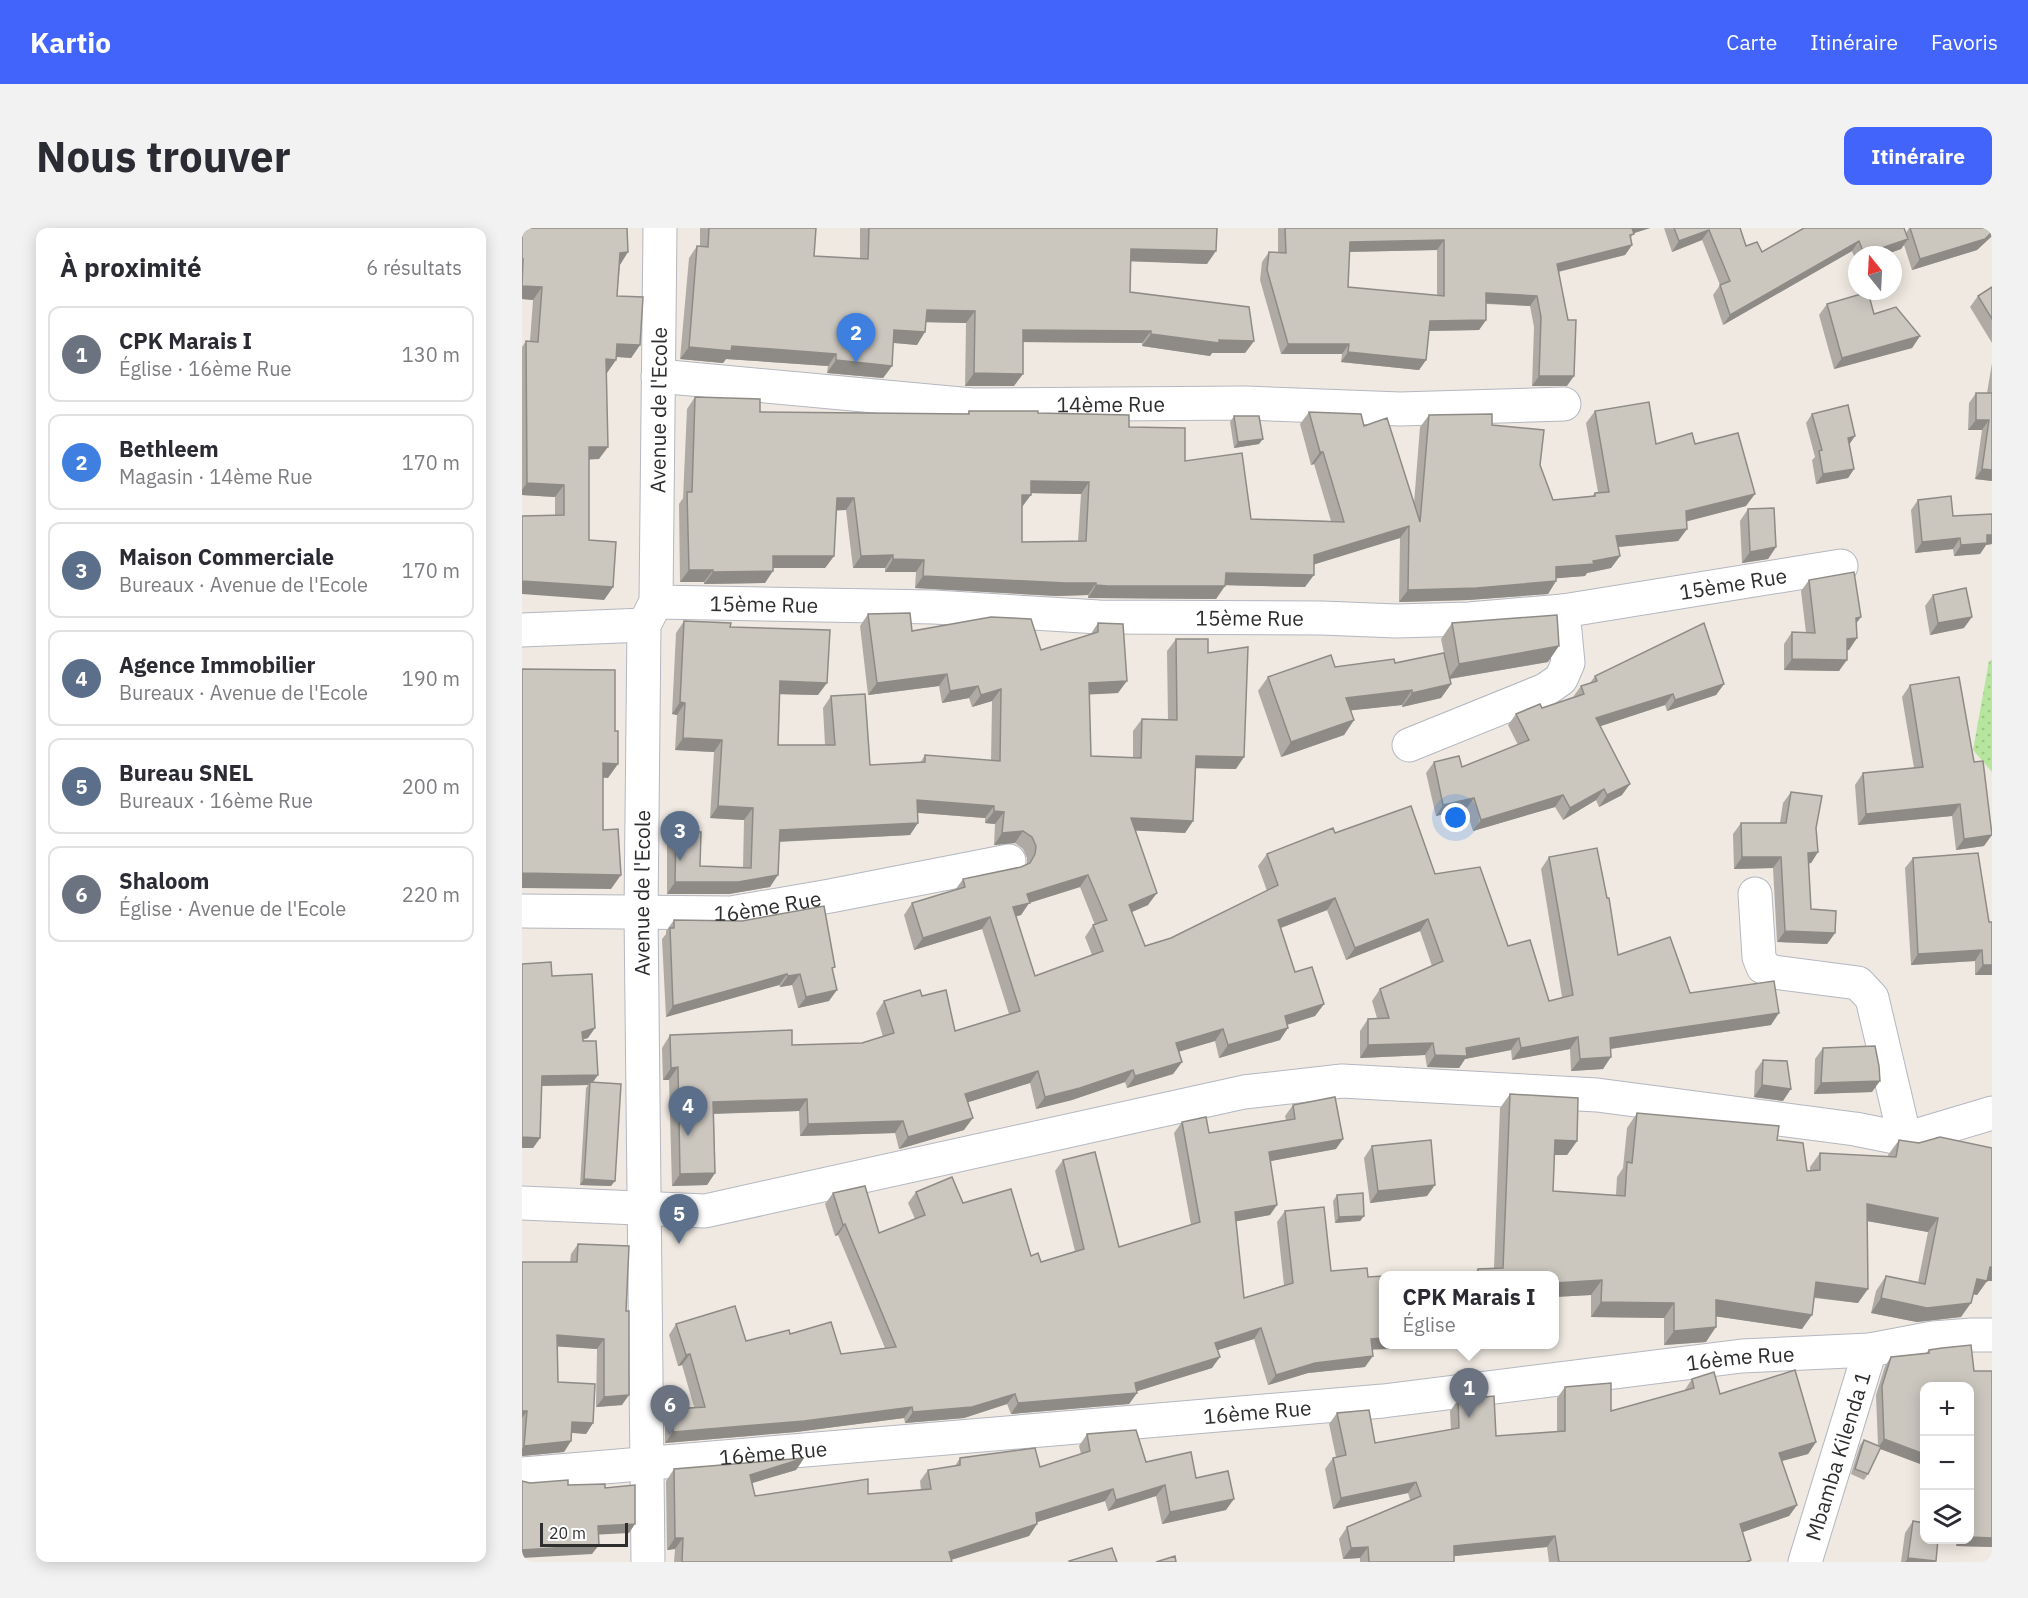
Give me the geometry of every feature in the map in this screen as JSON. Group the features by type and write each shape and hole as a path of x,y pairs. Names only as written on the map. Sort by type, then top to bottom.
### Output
{"street":[{"name":"Avenue de l'Ecole","path":"648,1562 641,913 658,376 660,228"},
{"name":"14ème Rue","path":"658,376 972,405 1246,403 1400,409 1564,404"},
{"name":"15ème Rue","path":"522,630 650,614 934,607 1099,617 1322,618 1396,621 1469,619 1563,611 1841,566"},
{"path":"1409,745 1545,690 1561,679 1568,663 1563,611"},
{"name":"16ème Rue","path":"522,911 731,913 1009,861"},
{"path":"1755,894 1759,957 1763,967 1773,972 1858,983 1872,998 1905,1139"},
{"path":"522,1203 705,1211 1244,1092 1342,1081 1597,1095 1855,1129 1905,1139 1992,1113"},
{"name":"16ème Rue","path":"522,1474 1383,1401 1742,1356 1870,1350 1932,1338 1992,1335"},
{"name":"Mbamba Kilenda 1","path":"1805,1562 1870,1350"}],"green space":[{"path":"1992,660 1992,772 1973,750 1989,661"}],"building":[{"path":"522,228 627,228 628,252 620,253 617,296 643,297 640,345 617,344 616,360 606,359 608,447 589,447 589,540 616,542 613,587 522,581 522,516 564,515 564,485 527,483 526,341 538,342 542,287 522,286"},
{"path":"709,228 816,228 814,256 868,259 869,228 1217,228 1216,251 1131,249 1130,292 1249,307 1254,341 1219,340 1219,343 1151,334 1151,331 1023,330 1023,374 974,373 975,311 927,310 925,332 894,330 892,366 836,360 836,354 732,346 731,351 689,347 697,246 708,247"},
{"path":"1285,228 1632,228 1634,234 1630,235 1632,245 1557,264 1568,320 1576,320 1574,376 1539,376 1541,317 1537,296 1486,293 1486,320 1430,321 1426,360 1348,352 1349,344 1288,344 1267,270 1269,252 1286,253","holes":["1444,240 1444,296 1348,287 1350,242"]},
{"path":"1674,228 1740,228 1746,246 1757,242 1762,252 1804,228 1904,228 1908,239 1887,246 1861,246 1859,241 1730,315 1720,285 1730,281 1709,230 1679,241"},
{"path":"1910,228 1992,228 1992,232 1985,239 1920,259"},
{"path":"1992,287 1992,319 1978,296"},
{"path":"1848,298 1848,300 1870,300 1874,314 1896,307 1920,336 1842,358 1827,304"},
{"path":"1976,393 1992,393 1992,470 1982,469 1989,420 1976,420"},
{"path":"695,397 760,399 760,412 969,414 969,411 1038,411 1038,413 1129,415 1129,427 1185,428 1185,461 1242,453 1251,519 1344,522 1309,412 1361,414 1364,426 1387,418 1420,522 1429,415 1492,414 1492,425 1544,430 1540,465 1553,500 1595,496 1595,493 1609,492 1595,411 1649,402 1656,444 1692,433 1695,444 1738,433 1755,494 1686,511 1687,529 1616,536 1620,556 1593,561 1594,564 1556,567 1556,581 1477,588 1408,590 1409,526 1314,555 1314,575 1226,573 1225,586 1108,586 1096,585 1096,583 923,576 924,560 893,559 893,555 861,556 854,498 837,498 834,556 773,556 773,571 689,570 687,492 692,492","holes":["1031,481 1089,482 1086,541 1022,542 1022,495 1031,495"]},
{"path":"1848,405 1855,436 1848,438 1854,469 1823,474 1819,451 1822,450 1812,414"},
{"path":"1234,416 1259,416 1263,439 1238,442"},
{"path":"1951,496 1953,516 1992,514 1992,535 1987,535 1987,543 1961,545 1960,538 1922,542 1918,500"},
{"path":"1774,508 1776,547 1750,552 1748,509"},
{"path":"1854,572 1861,617 1856,618 1857,638 1847,639 1847,660 1792,659 1792,632 1815,633 1809,580"},
{"path":"1966,588 1972,617 1938,623 1933,595"},
{"path":"910,613 912,631 991,617 1031,619 1041,650 1098,632 1098,623 1123,624 1127,681 1089,683 1091,756 1141,758 1142,719 1177,720 1176,639 1208,639 1208,653 1248,647 1244,757 1196,756 1193,821 1131,818 1157,893 1129,905 1145,946 1171,938 1278,885 1267,854 1333,828 1335,833 1411,806 1435,874 1480,867 1508,946 1530,940 1549,1001 1573,995 1549,857 1597,848 1607,898 1609,898 1618,955 1670,937 1690,993 1774,981 1779,1013 1610,1038 1611,1057 1580,1059 1578,1037 1521,1048 1519,1038 1466,1048 1467,1056 1435,1055 1433,1043 1368,1045 1368,1019 1389,1018 1380,989 1443,961 1428,919 1355,948 1335,898 1278,920 1295,972 1312,967 1324,1004 1285,1016 1288,1028 1228,1045 1223,1029 1176,1043 1182,1062 1135,1076 1133,1070 1045,1097 1038,1071 965,1094 973,1118 908,1137 903,1121 808,1124 807,1099 713,1102 715,1173 680,1174 678,1067 671,1068 670,1035 792,1030 792,1045 862,1043 894,1033 884,1001 920,990 922,996 946,990 955,1031 1020,1011 990,917 923,938 912,903 965,887 963,879 1021,867 1030,863 1036,846 1032,837 1023,831 1002,833 1004,812 994,811 994,806 917,800 918,823 780,830 778,875 738,882 675,882 676,831 701,832 700,866 751,868 753,808 718,806 722,740 683,738 685,703 680,702 684,621 731,623 730,627 830,630 827,683 780,681 778,745 835,745 831,696 865,694 870,765 925,762 925,755 1000,761 1001,689 981,695 978,686 950,691 947,674 877,683 868,614","holes":["1088,875 1107,920 1093,925 1103,951 1035,976 1013,907 1030,903 1027,894"]},
{"path":"1557,615 1559,646 1459,664 1452,623"},
{"path":"1704,623 1724,684 1675,700 1673,694 1596,718 1630,784 1607,795 1604,789 1570,808 1563,795 1481,820 1474,798 1443,805 1434,762 1459,756 1462,767 1529,740 1516,714 1540,704 1542,708 1584,694 1581,686 1597,681 1595,676"},
{"path":"1444,653 1451,684 1412,693 1412,690 1346,698 1354,720 1291,742 1268,677 1331,655 1335,667 1394,659 1395,663"},
{"path":"522,669 615,670 615,731 618,731 618,764 603,763 603,830 618,829 621,875 522,873"},
{"path":"1959,677 1974,762 1983,761 1992,835 1964,839 1960,804 1866,814 1863,773 1923,767 1910,685"},
{"path":"1791,792 1822,796 1816,828 1818,852 1808,853 1811,909 1836,911 1835,933 1785,931 1781,857 1742,857 1741,823 1786,823"},
{"path":"1978,853 1989,922 1992,922 1992,965 1983,965 1982,950 1918,954 1913,858"},
{"path":"824,906 837,990 806,997 800,974 788,976 787,974 673,1006 670,928 674,928 674,920 742,921"},
{"path":"551,962 552,976 592,974 595,1028 582,1032 583,1041 596,1041 598,1075 542,1076 540,1138 522,1137 522,964"},
{"path":"1875,1046 1880,1081 1821,1083 1823,1048"},
{"path":"1763,1060 1787,1061 1791,1089 1762,1085"},
{"path":"590,1082 621,1084 615,1181 584,1179"},
{"path":"1510,1094 1578,1098 1577,1141 1555,1140 1553,1191 1625,1196 1627,1162 1632,1163 1637,1113 1779,1126 1777,1140 1803,1143 1807,1171 1820,1170 1820,1153 1896,1157 1899,1140 1919,1143 1940,1137 1992,1148 1992,1267 1990,1267 1987,1281 1977,1279 1971,1303 1927,1308 1881,1298 1886,1276 1925,1284 1938,1218 1867,1204 1868,1289 1816,1282 1812,1315 1716,1300 1716,1327 1674,1331 1674,1303 1601,1302 1602,1280 1559,1283 1559,1271 1478,1271 1478,1269 1503,1268"},
{"path":"1335,1097 1343,1139 1269,1152 1277,1205 1235,1212 1244,1298 1293,1283 1285,1211 1324,1207 1331,1271 1367,1268 1368,1277 1379,1276 1379,1338 1371,1339 1373,1356 1315,1363 1276,1375 1261,1328 1215,1343 1220,1357 1135,1383 1137,1393 1018,1403 1015,1394 972,1407 913,1412 912,1407 804,1421 673,1432 673,1409 705,1407 690,1354 686,1355 676,1324 735,1306 746,1341 789,1330 790,1334 831,1322 841,1354 896,1347 845,1224 843,1225 833,1193 865,1186 879,1233 925,1215 916,1192 952,1177 963,1203 1011,1189 1031,1256 1038,1253 1041,1262 1084,1249 1063,1160 1095,1152 1119,1247 1200,1222 1182,1122 1206,1117 1209,1133 1295,1119 1293,1105"},
{"path":"1431,1140 1435,1185 1378,1191 1372,1146"},
{"path":"1363,1193 1364,1216 1339,1217 1337,1195"},
{"path":"578,1244 629,1246 626,1311 629,1311 629,1395 604,1397 604,1339 557,1335 558,1382 595,1384 593,1423 572,1422 571,1441 524,1446 527,1411 522,1411 522,1262 577,1262"},
{"path":"1971,1345 1974,1371 1992,1371 1992,1538 1974,1537 1974,1382 1920,1382 1920,1452 1884,1439 1882,1386 1891,1357 1929,1353 1929,1350"},
{"path":"1795,1370 1816,1442 1779,1453 1797,1505 1740,1524 1751,1560 1746,1562 1559,1562 1555,1536 1454,1546 1454,1562 1369,1562 1368,1547 1351,1548 1347,1527 1421,1496 1416,1482 1341,1498 1333,1458 1346,1455 1337,1413 1369,1410 1375,1443 1459,1428 1458,1400 1494,1396 1496,1436 1565,1431 1565,1387 1611,1383 1611,1411 1694,1388 1692,1379 1714,1372 1720,1394"},
{"path":"1136,1430 1146,1462 1191,1452 1196,1478 1228,1471 1234,1499 1170,1512 1165,1485 1116,1500 1113,1489 1036,1513 1037,1524 949,1552 952,1562 682,1562 683,1538 675,1538 674,1469 804,1458 750,1475 755,1496 868,1479 868,1494 931,1489 928,1470 960,1465 960,1458 1035,1448 1040,1467 1090,1451 1087,1434"},
{"path":"1864,1440 1881,1447 1868,1474 1855,1469"},
{"path":"568,1480 568,1485 605,1484 605,1488 635,1485 635,1524 598,1526 599,1545 522,1550 522,1481 530,1483"},
{"path":"1913,1521 1920,1522 1920,1544 1938,1544 1936,1561 1908,1558"},
{"path":"1112,1548 1117,1562 1069,1561"},
{"path":"1175,1556 1176,1562 1156,1562"}],"place":[{"name":"Bethleem","path":"856,363"},
{"name":"Maison Commerciale","path":"680,861"},
{"name":"Agence Immobilier","path":"688,1136"},
{"name":"Bureau SNEL","path":"679,1244"},
{"name":"CPK Marais I","path":"1469,1418"},
{"name":"Shaloom","path":"670,1435"}]}
